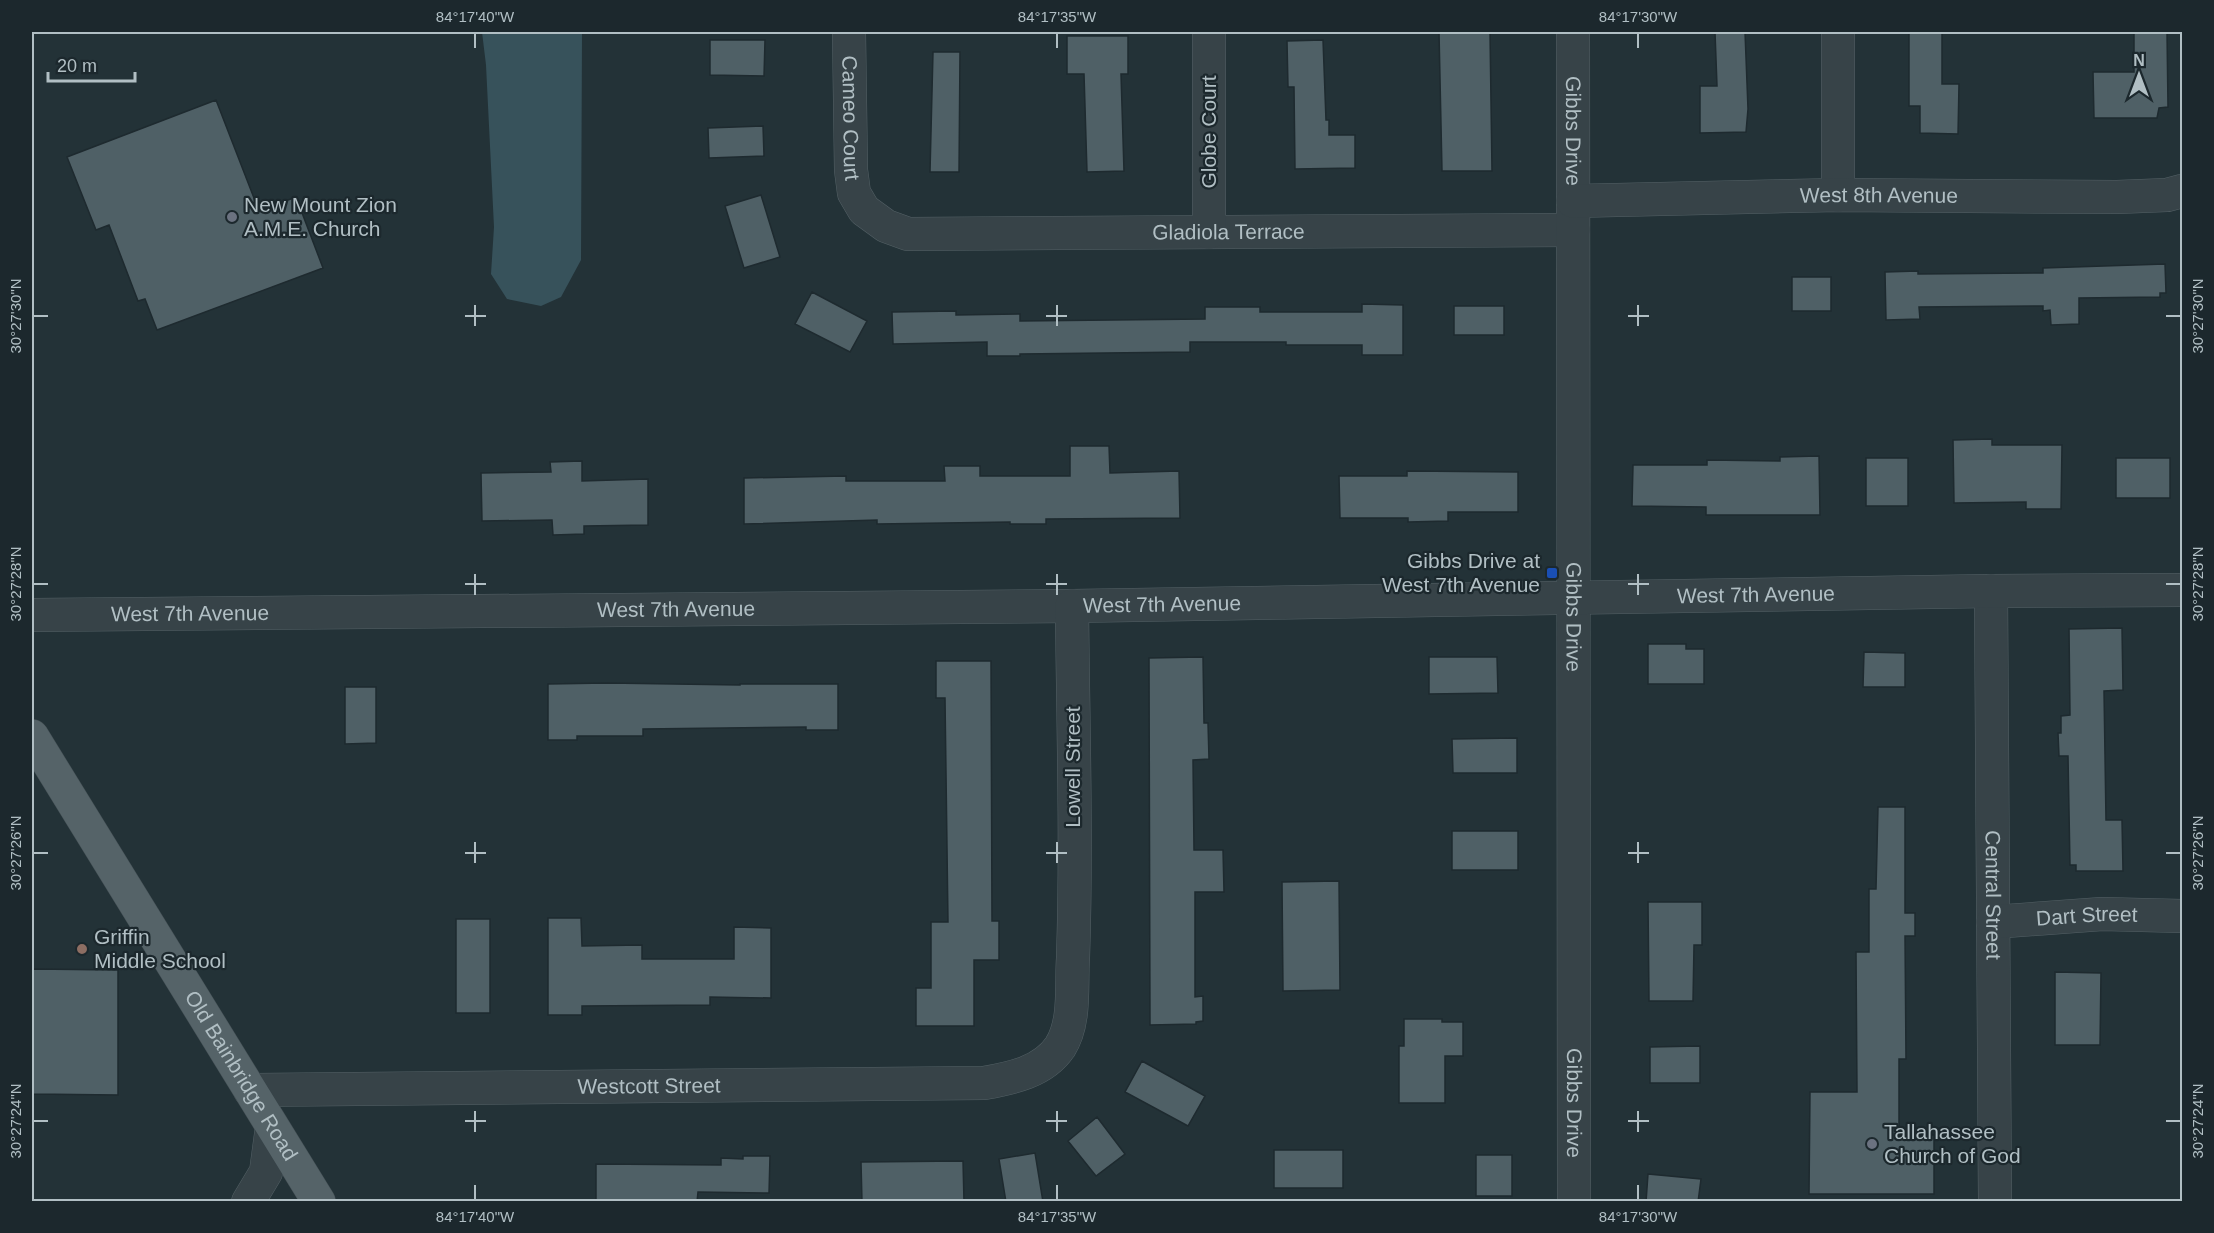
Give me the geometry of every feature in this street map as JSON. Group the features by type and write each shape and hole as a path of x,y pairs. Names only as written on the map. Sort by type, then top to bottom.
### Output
{"main road":[{"name":"Old Bainbridge Road","path":"32,736 319,1202"}],"street":[{"name":"Cameo Court","path":"849,32 851,170 854,193 864,210 886,226"},
{"name":"Globe Court","path":"1209,32 1209,232"},
{"name":"Gibbs Drive","path":"1573,32 1574,1202"},
{"path":"1838,32 1838,195"},
{"name":"West 8th Avenue","path":"1574,215 1838,195 2117,197 2167,195 2182,191"},
{"name":"Gladiola Terrace","path":"886,226 908,234 1209,232 1574,215"},
{"name":"West 7th Avenue","path":"32,615 1072,606 2182,590"},
{"name":"Central Street","path":"1991,591 1995,1202"},
{"name":"Lowell Street","path":"1044,1063 1060,1047 1070,1022 1074,919 1072,606"},
{"name":"Dart Street","path":"1993,922 2103,914 2182,916"},
{"name":"Westcott Street","path":"250,1090 984,1083 1018,1077 1044,1063"},
{"path":"248,1202 266,1172 272,1127"}],"water":[{"path":"482,32 582,32 581,260 561,297 541,306 507,299 491,274 494,227 486,65"}],"building":[{"path":"1439,32 1490,32 1492,171 1442,171"},
{"path":"1715,32 1745,32 1748,109 1746,132 1700,133 1700,86 1717,86"},
{"path":"1909,32 1942,32 1942,84 1959,84 1958,134 1920,133 1920,106 1909,106"},
{"path":"2134,32 2167,32 2168,107 2159,108 2157,118 2094,118 2093,72 2134,72"},
{"path":"1067,36 1128,36 1128,74 1121,74 1124,171 1087,172 1084,74 1067,74"},
{"path":"710,40 765,40 764,76 710,75"},
{"path":"1323,40 1326,120 1329,120 1329,135 1355,135 1355,168 1295,169 1294,87 1288,87 1287,41"},
{"path":"933,52 960,52 959,172 930,172"},
{"path":"216,100 259,211 296,197 323,268 157,330 145,299 138,301 109,225 96,230 67,157"},
{"path":"763,126 764,156 709,158 708,128"},
{"path":"761,195 780,257 744,268 725,206"},
{"path":"2165,264 2166,293 2160,293 2160,297 2079,298 2079,324 2051,325 2050,310 2043,311 2043,306 1919,307 1920,319 1886,320 1885,272 2043,273 2043,268"},
{"path":"1792,277 1831,277 1831,311 1792,311"},
{"path":"812,292 867,321 850,352 795,324"},
{"path":"1362,304 1403,305 1403,355 1362,355 1362,345 1286,345 1286,342 1190,342 1190,352 1020,354 1020,356 987,356 987,342 893,344 892,312 956,311 956,315 1020,314 1020,321 1205,319 1205,307 1260,307 1260,312 1362,312"},
{"path":"1454,306 1504,306 1504,335 1454,335"},
{"path":"1992,439 1992,445 2062,445 2061,509 2026,509 2026,502 1954,503 1953,440"},
{"path":"1070,446 1109,446 1110,473 1179,471 1180,518 1046,519 1046,524 1010,524 1010,522 877,524 877,520 744,524 744,478 846,476 846,481 945,481 944,466 980,466 980,476 1070,476"},
{"path":"1819,456 1820,515 1706,515 1706,507 1632,506 1633,465 1707,465 1707,460 1780,461 1780,457"},
{"path":"1866,458 1908,458 1908,506 1866,506"},
{"path":"2116,458 2170,458 2170,498 2116,498"},
{"path":"582,461 582,481 648,479 648,525 584,526 584,534 553,535 552,520 482,521 481,473 551,472 550,462"},
{"path":"1407,471 1518,472 1518,512 1448,512 1448,521 1408,522 1408,518 1340,518 1339,476 1407,476"},
{"path":"2122,628 2123,690 2104,691 2106,820 2122,820 2123,871 2076,871 2076,865 2070,865 2068,756 2059,756 2058,733 2061,733 2061,716 2070,715 2069,629"},
{"path":"1648,644 1686,644 1686,649 1704,649 1704,684 1648,684"},
{"path":"1864,652 1905,653 1905,687 1863,687"},
{"path":"1203,657 1204,723 1208,723 1209,759 1193,760 1194,850 1223,850 1224,892 1195,892 1195,997 1203,996 1203,1021 1196,1022 1196,1024 1150,1025 1149,658"},
{"path":"1429,657 1497,657 1498,693 1429,694"},
{"path":"936,661 991,661 992,921 999,921 999,960 974,960 974,1026 916,1026 916,988 931,988 931,922 948,922 945,698 936,698"},
{"path":"548,684 838,684 838,730 806,730 806,727 643,729 643,736 577,736 577,740 548,740"},
{"path":"345,687 376,687 376,743 345,744"},
{"path":"1517,738 1517,773 1453,773 1452,739"},
{"path":"1878,807 1905,807 1905,913 1915,913 1915,936 1905,936 1906,1059 1899,1059 1899,1135 1934,1135 1934,1194 1809,1194 1810,1092 1857,1092 1856,952 1869,952 1869,889 1876,889"},
{"path":"1452,831 1518,831 1518,870 1452,870"},
{"path":"1339,881 1340,990 1283,991 1282,882"},
{"path":"1648,902 1702,902 1702,945 1694,945 1693,1001 1649,1001"},
{"path":"548,918 581,918 582,946 642,945 642,959 734,959 734,927 771,928 771,998 710,997 710,1005 582,1006 582,1015 548,1015"},
{"path":"456,919 490,919 490,1013 456,1013"},
{"path":"32,969 118,970 118,1095 32,1094"},
{"path":"2055,972 2101,973 2100,1045 2055,1045"},
{"path":"1404,1019 1442,1019 1442,1022 1463,1022 1463,1056 1445,1056 1445,1103 1399,1103 1399,1046 1404,1046"},
{"path":"1700,1046 1700,1083 1650,1083 1650,1047"},
{"path":"1142,1061 1205,1096 1188,1126 1125,1092"},
{"path":"1097,1117 1125,1154 1096,1176 1068,1141"},
{"path":"1274,1150 1343,1150 1343,1188 1274,1188"},
{"path":"1035,1153 1043,1202 1006,1202 999,1159"},
{"path":"1476,1155 1512,1155 1512,1196 1476,1196"},
{"path":"743,1156 770,1156 769,1193 698,1192 697,1202 596,1202 596,1164 721,1165 721,1158 743,1159"},
{"path":"963,1161 964,1202 862,1202 861,1162"},
{"path":"1648,1174 1701,1179 1698,1202 1646,1202"}],"place":[{"name":"New Mount Zion A.M.E. Church","path":"232,217"},
{"name":"Gibbs Drive at West 7th Avenue","path":"1552,573"},
{"name":"Griffin Middle School","path":"82,949"},
{"name":"Tallahassee Church of God","path":"1872,1144"}]}
